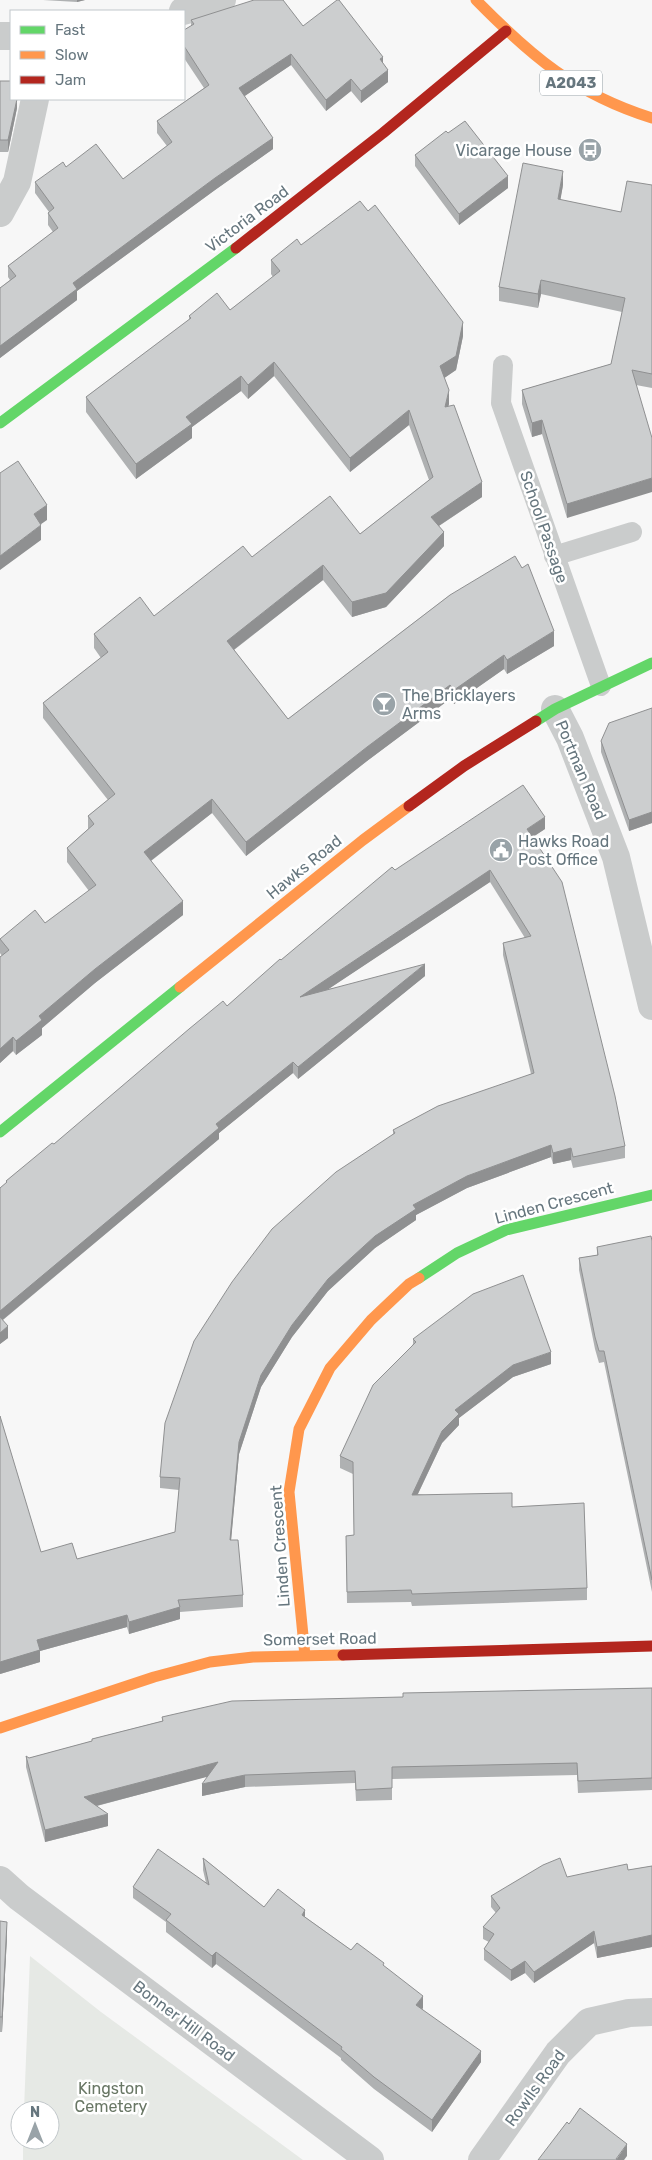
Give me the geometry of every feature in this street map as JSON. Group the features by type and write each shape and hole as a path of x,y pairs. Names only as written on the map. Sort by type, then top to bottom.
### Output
{"street":[{"path":"185,10 222,0"},
{"name":"A2043","path":"476,0 528,52 562,77 590,94 652,118"},
{"name":"Victoria Road","path":"0,423 271,221 462,70 506,32"},
{"path":"0,213 17,182 36,100"},
{"name":"Hawks Road","path":"0,1132 363,840 464,766 555,709 652,663"},
{"name":"Portman Road","path":"555,709 570,738 616,857 652,1006"},
{"name":"Linden Crescent","path":"305,1656 290,1492 299,1429 330,1368 371,1320 409,1284 458,1253 506,1230 652,1195"},
{"name":"Somerset Road","path":"0,1728 154,1677 210,1662 253,1657 652,1646"},
{"name":"Bonner Hill Road","path":"0,1880 19,1898 370,2160"},
{"name":"Rowlls Road","path":"482,2160 558,2053 589,2022 629,2013 652,2012"}],"lane":[{"name":"School Passage","path":"503,365 501,403 601,686"},
{"path":"554,556 632,532"}],"green space":[{"name":"Kingston Cemetery","path":"30,1956 101,2012 303,2160 23,2160 23,2150 60,2150 60,2100 24,2100"}],"building":[{"path":"254,0 283,0 303,26 339,0 383,57 380,59 388,70 361,91 351,79 326,100 291,54 239,88 273,138 215,178 73,283 77,289 0,346 0,288 16,276 8,266 58,228 48,213 54,208 35,182 63,162 66,167 96,144 123,179 172,142 157,121 209,85 185,48 185,29 194,24 191,20"},
{"path":"0,81 10,81 10,100 17,100 8,140 0,140"},
{"path":"465,121 508,176 459,214 415,155 446,131 448,133"},
{"path":"523,163 563,171 558,199 621,212 627,181 652,185 652,374 632,370 652,438 652,478 567,504 542,420 532,423 522,390 611,364 625,298 541,280 538,294 499,287"},
{"path":"360,201 368,211 375,205 463,322 456,356 440,366 449,390 445,407 454,405 482,482 431,517 444,532 386,593 352,602 323,565 227,641 288,719 450,595 515,556 522,568 528,564 554,631 507,660 504,655 454,690 450,685 246,842 212,799 144,852 183,901 95,969 39,1016 42,1020 16,1041 13,1037 0,1049 0,957 9,950 0,939 35,910 45,923 96,885 67,848 94,824 88,816 115,794 43,703 108,652 94,634 140,597 154,616 243,546 252,557 330,496 360,534 433,477 409,410 350,458 274,362 248,385 241,376 186,417 192,424 136,464 86,397 191,318 189,316 217,293 230,310 280,271 271,260 297,239 301,245"},
{"path":"18,461 47,505 34,514 41,525 0,556 0,473"},
{"path":"652,708 652,812 629,820 601,741 609,723"},
{"path":"523,785 545,817 527,829 562,882 615,1096 625,1146 573,1157 571,1148 553,1153 551,1145 467,1176 413,1205 416,1209 375,1236 328,1279 292,1325 261,1375 239,1442 230,1540 238,1540 243,1595 178,1600 180,1607 129,1622 127,1615 37,1640 40,1650 0,1662 0,1416 41,1552 72,1543 77,1559 175,1532 180,1478 160,1477 165,1423 194,1341 232,1282 272,1229 336,1172 395,1133 393,1130 438,1106 534,1073 503,943 531,936 490,870 300,997 425,964 298,1067 293,1062 216,1124 219,1128 0,1311 0,1188 6,1181 52,1143 54,1144 223,1001 227,1006 280,959 392,867 395,870"},
{"path":"651,1236 652,1580 604,1351 599,1351 595,1337 579,1258 598,1255 597,1247"},
{"path":"523,1275 551,1352 513,1365 455,1410 459,1414 442,1431 412,1495 512,1493 512,1507 584,1503 587,1588 412,1594 411,1590 347,1592 346,1536 354,1535 353,1462 340,1456 373,1385 416,1342 413,1339 473,1294"},
{"path":"0,1317 8,1326 0,1333"},
{"path":"652,1688 652,1778 578,1781 577,1763 392,1767 392,1788 356,1790 355,1771 245,1775 202,1784 218,1762 84,1797 108,1814 45,1830 26,1756 29,1758 92,1741 92,1739 163,1721 162,1717 232,1701 403,1697 403,1693"},
{"path":"158,1849 209,1885 203,1858 264,1907 278,1889 305,1910 302,1915 351,1950 357,1943 384,1963 383,1965 423,1996 416,2005 481,2051 432,2120 374,2077 341,2049 342,2047 216,1952 212,1956 166,1920 171,1914 133,1887"},
{"path":"560,1858 567,1877 627,1864 628,1870 652,1866 652,1935 597,1947 594,1931 534,1972 525,1961 511,1970 484,1949 494,1934 483,1927 500,1908 491,1896 543,1865"},
{"path":"0,1921 7,1922 2,2017 0,2017"},
{"path":"580,2108 627,2144 616,2159 618,2160 538,2160 567,2122 569,2124"}],"traffic: fast":[{"path":"0,423 236,248"},
{"path":"536,721 555,709 652,663"},
{"path":"0,1132 180,987"},
{"path":"419,1278 457,1253 506,1230 652,1195"}],"traffic: slow":[{"path":"476,0 516,39 556,71 600,97 652,118"},
{"path":"180,987 363,840 409,806"},
{"path":"305,1656 289,1492 299,1429 330,1368 371,1320 409,1284 419,1278"},
{"path":"0,1728 154,1677 210,1662 253,1657 343,1655"}],"traffic: jam":[{"path":"236,248 383,133 506,31"},
{"path":"409,806 464,766 536,721"},
{"path":"343,1655 652,1646"}],"place":[{"name":"Vicarage House","path":"590,150"},
{"name":"The Bricklayers Arms","path":"384,704"},
{"name":"Hawks Road Post Office","path":"501,850"}]}
